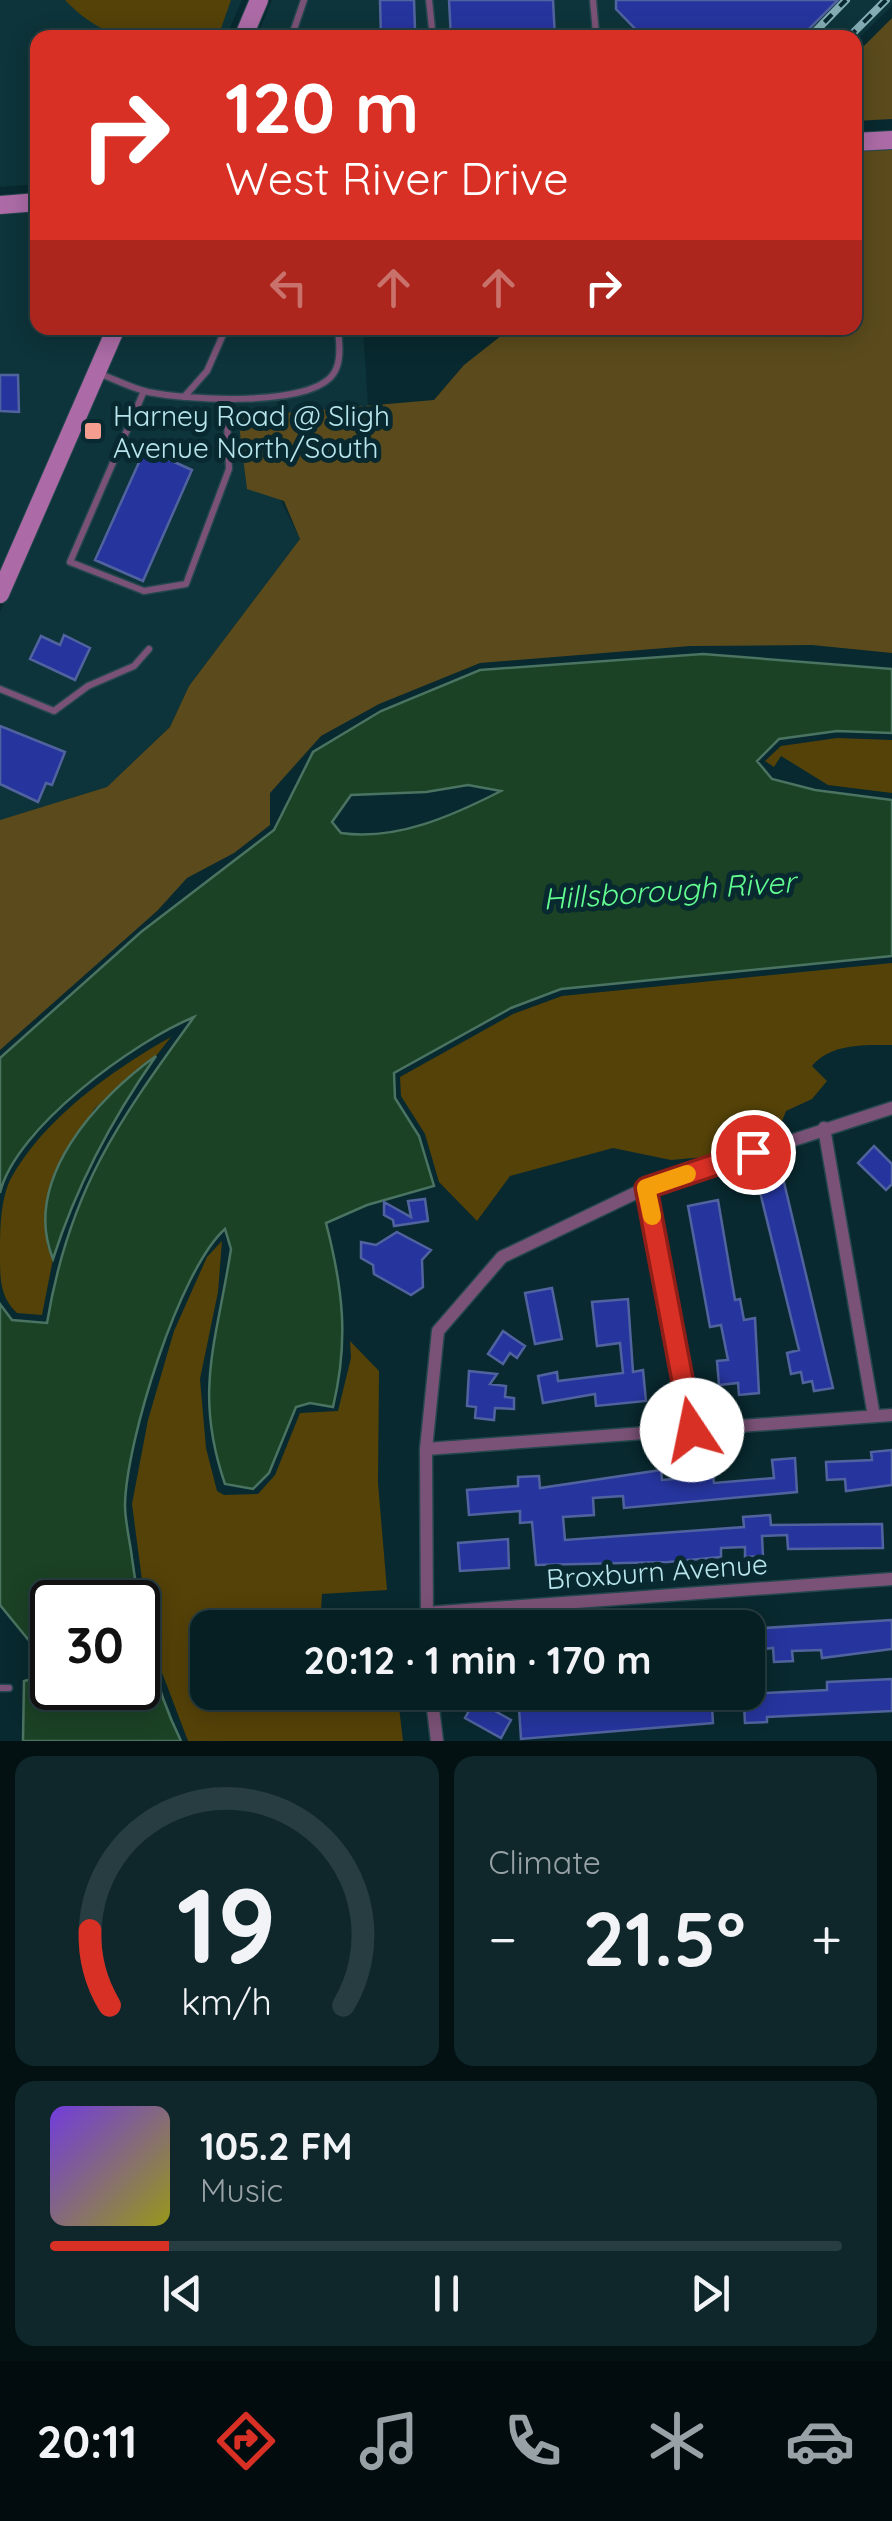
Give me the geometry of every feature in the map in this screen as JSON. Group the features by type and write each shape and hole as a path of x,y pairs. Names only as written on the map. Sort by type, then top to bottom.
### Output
{"street":[{"path":"246,30 259,0"},
{"path":"862,142 892,140"},
{"path":"0,205 30,203"},
{"path":"0,594 113,335"},
{"path":"427,1610 426,1449 438,1331 502,1257 646,1188 892,1108"},
{"path":"824,1128 874,1416"},
{"path":"646,1188 692,1430"},
{"path":"426,1449 892,1415"},
{"name":"Broxburn Avenue","path":"538,1610 892,1578"},
{"path":"433,1710 436,1741"}],"lane":[{"path":"295,30 304,0"},
{"path":"429,0 432,30"},
{"path":"593,0 596,30"},
{"path":"184,398 206,371 223,335"},
{"path":"97,372 144,391 184,398 226,399 310,390 332,376 340,361 338,335"},
{"path":"144,391 70,562 144,591 186,584 229,469 226,399"},
{"path":"0,689 54,711 88,686 134,666 149,649"}],"shaded area":[{"path":"0,0 242,0 229,30 30,30 30,185 0,187"},
{"path":"65,0 231,0 220,30 106,30 83,17"},
{"path":"272,0 892,0 892,6 862,35 862,30 259,30"},
{"path":"892,18 892,119 862,121 862,48"},
{"path":"892,148 892,653 812,645 690,646 480,663 379,704 321,736 270,793 270,825 234,853 187,878 157,911 0,1050 0,820 107,787 170,727 189,686 300,539 284,501 247,489 238,417 434,400 464,365 502,335 862,335 862,150"},
{"path":"30,213 30,335 105,335 0,576 0,215"},
{"path":"121,335 363,335 368,406 239,417 300,539 189,686 170,727 107,787 0,820 0,612"},
{"path":"837,738 892,740 892,793 828,785 781,756 774,767 765,761 781,746"},
{"path":"892,963 892,1045 849,1047 820,1058 812,1066 827,1081 812,1099 786,1111 776,1136 715,1156 671,1160 613,1148 510,1176 477,1221 439,1182 425,1134 401,1096 400,1077 513,1014 562,996"},
{"path":"171,1037 156,1056 95,1108 62,1159 47,1245 53,1259 42,1315 17,1313 4,1294 0,1272 1,1217 10,1180 41,1137 81,1098"},
{"path":"222,1241 218,1292 200,1379 206,1448 217,1491 224,1495 258,1494 275,1475 300,1413 338,1411 351,1358 350,1341 379,1371 378,1483 387,1590 322,1594 321,1610 190,1610 190,1710 399,1710 403,1741 188,1741 160,1667 160,1580 142,1580 132,1504 148,1420 174,1331 207,1257"}],"water":[{"name":"Hillsborough River","path":"703,654 892,669 892,733 837,731 779,739 757,761 772,779 815,790 892,800 892,956 561,989 511,1008 394,1073 395,1098 419,1136 434,1186 367,1205 326,1223 342,1315 341,1359 333,1407 310,1403 296,1407 269,1473 253,1489 225,1484 215,1451 209,1393 231,1249 225,1229 190,1281 145,1401 128,1477 125,1511 135,1580 30,1580 30,1642 0,1605 0,1304 12,1320 47,1323 57,1276 83,1195 120,1125 194,1017 141,1045 52,1115 10,1168 0,1193 0,1058 141,932 274,830 313,752 381,711 480,670","holes":["468,785 501,791 403,830 362,835 341,833 332,822 351,795 426,792"]},
{"path":"156,1056 97,1153 53,1259 46,1229 47,1200 56,1171 89,1118"},
{"path":"30,1680 30,1710 160,1710 160,1690 181,1741 23,1741 24,1681"}],"building":[{"path":"380,0 414,0 415,29 381,30"},
{"path":"449,0 553,0 555,30 451,30"},
{"path":"616,0 838,0 808,30 636,30 616,9"},
{"path":"0,375 18,375 19,412 0,411"},
{"path":"145,449 192,470 143,581 95,560"},
{"path":"64,635 90,648 75,680 30,659 41,636 60,645"},
{"path":"0,726 65,752 52,785 46,783 38,802 0,784"},
{"path":"874,1146 892,1164 892,1184 886,1190 858,1163"},
{"path":"782,1174 833,1388 814,1391 812,1381 803,1383 801,1372 791,1374 787,1353 799,1350 757,1180"},
{"path":"425,1199 428,1221 394,1226 393,1220 384,1215 384,1202 411,1217 408,1201"},
{"path":"718,1200 735,1300 740,1299 744,1320 755,1318 759,1393 739,1395 738,1383 719,1385 717,1361 728,1360 721,1325 710,1327 688,1206"},
{"path":"397,1232 431,1250 422,1260 423,1287 411,1295 374,1274 373,1265 361,1258 361,1242 376,1245"},
{"path":"552,1288 562,1339 535,1344 525,1293"},
{"path":"628,1299 633,1372 643,1370 646,1401 596,1406 595,1394 543,1403 538,1376 557,1372 558,1381 623,1373 620,1343 597,1346 592,1302"},
{"path":"503,1331 525,1346 517,1358 510,1353 503,1364 488,1354"},
{"path":"469,1371 497,1374 490,1384 506,1386 505,1397 514,1398 514,1409 495,1408 494,1420 475,1418 476,1407 467,1406"},
{"path":"892,1450 892,1485 846,1491 845,1479 827,1480 826,1462 872,1460 871,1452"},
{"path":"795,1458 797,1492 624,1508 623,1496 593,1498 594,1515 563,1517 565,1540 744,1527 743,1517 770,1515 771,1525 882,1524 883,1548 788,1549 787,1535 762,1536 763,1556 745,1557 745,1547 721,1548 721,1557 668,1562 536,1565 532,1522 520,1523 520,1511 469,1515 467,1490 518,1486 518,1477 539,1476 540,1488 661,1470 662,1480 685,1478 684,1467 702,1466 704,1477 713,1476 714,1483 774,1478 772,1460"},
{"path":"508,1539 509,1568 460,1571 458,1543"},
{"path":"892,1620 892,1649 822,1658 821,1650 792,1651 793,1661 774,1662 773,1648 765,1649 765,1628"},
{"path":"892,1679 892,1711 767,1717 767,1722 745,1723 744,1710 765,1710 765,1685 766,1693 827,1690 827,1682"},
{"path":"469,1710 493,1710 511,1720 501,1738 465,1718"},
{"path":"519,1710 712,1710 713,1723 521,1739"}],"railway":[{"path":"817,30 846,0"},
{"path":"856,30 886,0"}],"slow traffic":[{"path":"652,1216 646,1188 687,1174"}],"place":[{"name":"Harney Road @ Sligh Avenue North/South","path":"93,431"}],"route":[{"path":"692,1430 646,1188 753,1152"}]}
